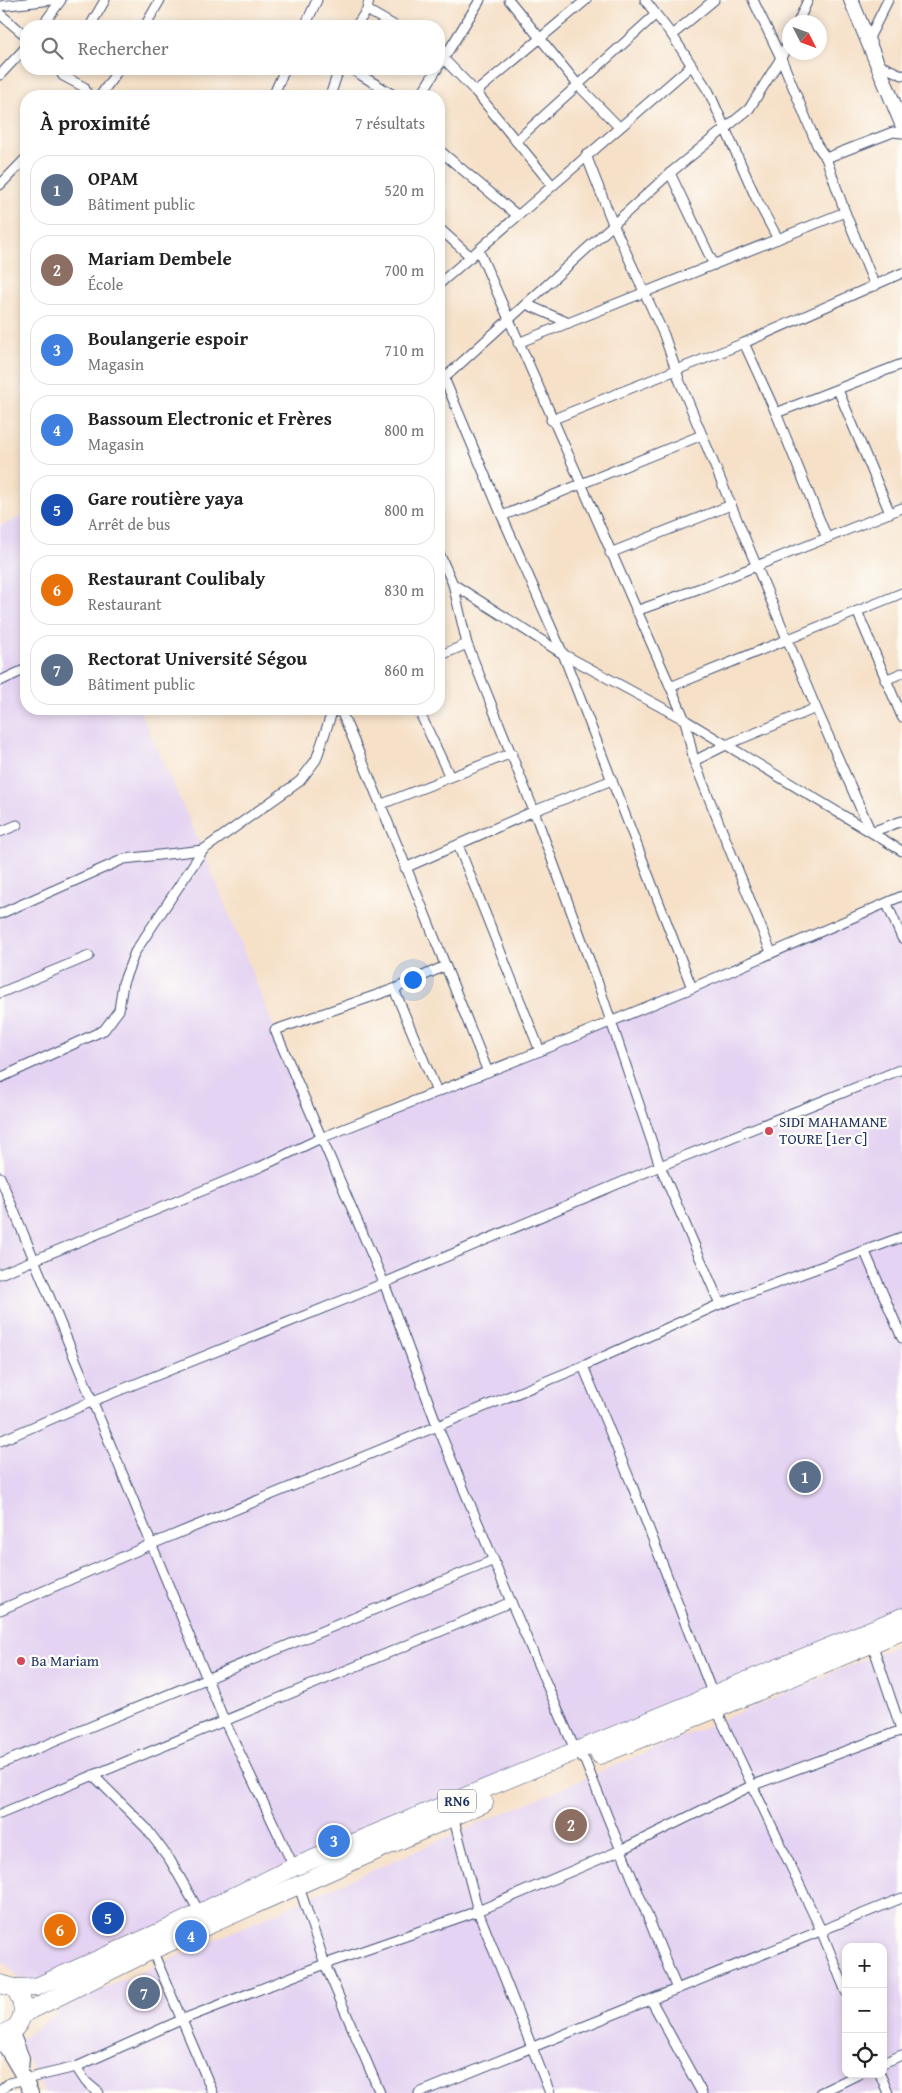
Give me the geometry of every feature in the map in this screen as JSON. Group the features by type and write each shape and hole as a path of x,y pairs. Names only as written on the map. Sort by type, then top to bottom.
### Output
{"highway":[{"name":"RN6","path":"715,1702 902,1617"},
{"name":"RN6","path":"22,2014 296,1876 581,1756 715,1702 902,1631"},
{"name":"RN6","path":"7,1986 36,1987 200,1913 453,1816 581,1756"},
{"path":"4,2034 18,2025 23,2006 7,1986"}],"street":[{"path":"0,6 52,0"},
{"path":"46,20 61,0"},
{"path":"93,20 105,0"},
{"path":"148,20 160,0"},
{"path":"307,20 316,0"},
{"path":"360,20 367,10 370,0"},
{"path":"445,50 480,0"},
{"path":"509,0 578,84 619,127"},
{"path":"645,0 672,36 690,66 709,92 756,198 778,239"},
{"path":"672,36 714,0"},
{"path":"753,0 781,58 817,145 826,158 845,212 875,286"},
{"path":"801,15 808,0"},
{"path":"851,0 902,124"},
{"path":"868,40 888,0"},
{"path":"476,92 581,2"},
{"path":"367,10 384,20"},
{"path":"0,14 20,31"},
{"path":"516,141 655,15"},
{"path":"0,75 20,53"},
{"path":"445,376 670,173 748,109 781,58"},
{"path":"445,60 476,92 552,185"},
{"path":"877,64 902,75"},
{"path":"445,279 690,66"},
{"path":"68,75 85,90"},
{"path":"104,90 114,75"},
{"path":"276,90 282,75"},
{"path":"332,90 337,75"},
{"path":"360,75 385,90"},
{"path":"424,90 433,75"},
{"path":"826,158 893,132 902,133"},
{"path":"445,155 517,215"},
{"path":"586,155 644,293 664,334 702,435 756,566 871,832"},
{"path":"0,185 20,164"},
{"path":"670,173 714,265"},
{"path":"518,343 845,212"},
{"path":"445,232 475,254 508,320 684,720 694,761 771,952"},
{"path":"551,420 744,343 902,273"},
{"path":"526,304 569,322"},
{"path":"744,343 776,414 826,538"},
{"path":"776,414 902,364"},
{"path":"445,389 563,654 692,988"},
{"path":"838,390 890,513"},
{"path":"502,516 702,435"},
{"path":"610,553 731,505"},
{"path":"636,611 902,508"},
{"path":"445,566 453,584 467,644 534,811 611,1022 660,1166 720,1304"},
{"path":"453,584 563,654 684,720 902,851"},
{"path":"670,687 902,593"},
{"path":"857,611 902,717"},
{"path":"445,653 467,644"},
{"path":"0,681 20,672"},
{"path":"885,680 902,673"},
{"path":"694,761 726,745 816,708"},
{"path":"0,1078 104,1030 119,1010 123,983 135,952 204,850 300,781 316,760 331,715"},
{"path":"343,715 382,804 405,868 488,1072"},
{"path":"421,715 450,777"},
{"path":"382,804 512,753"},
{"path":"405,868 534,811 612,780"},
{"path":"871,832 902,821"},
{"path":"0,832 17,825"},
{"path":"458,845 540,1051"},
{"path":"0,914 124,859 204,850"},
{"path":"0,1274 260,1167 321,1138 611,1022 902,896"},
{"path":"887,904 902,938"},
{"path":"0,993 89,956"},
{"path":"445,966 394,989 275,1030 384,1283 437,1425 511,1602 581,1756 677,1989"},
{"path":"394,989 437,1092"},
{"path":"0,1441 92,1401 384,1283 660,1166 902,1069"},
{"path":"0,1177 224,1720 296,1876 325,1964 380,2093"},
{"path":"0,1610 152,1544 583,1366 720,1304 902,1237"},
{"path":"865,1252 902,1338"},
{"path":"583,1366 632,1485 715,1702 752,1786 821,1930 844,1988"},
{"path":"0,1764 494,1560"},
{"path":"0,1814 511,1602"},
{"path":"0,2091 23,2075 76,2067 181,2020 325,1964 478,1911 621,1850 752,1786 902,1731 872,1643"},
{"path":"93,1775 146,1828 170,1860 200,1913"},
{"path":"453,1816 478,1911 550,2093"},
{"path":"419,2093 902,1898"},
{"path":"152,1950 213,2093"},
{"path":"652,2000 702,2093"},
{"path":"4,2034 22,2058 23,2075 31,2093"},
{"path":"887,2061 902,2055"},
{"path":"76,2067 86,2082 99,2093"},
{"path":"820,2093 851,2078"},
{"path":"882,2078 888,2093"}],"shaded area":[{"path":"20,518 20,715 142,715 203,850 275,1030 321,1138 902,898 902,1618 26,1985 4,1962 0,1952 0,526"},
{"path":"902,1643 902,2093 44,2093 19,2041 69,2004 443,1839"}],"place":[{"name":"SIDI MAHAMANE TOURE [1er C]","path":"769,1131"},
{"name":"OPAM","path":"805,1477"},
{"name":"Ba Mariam","path":"21,1661"},
{"name":"Mariam Dembele","path":"571,1825"},
{"name":"Boulangerie espoir","path":"334,1841"},
{"name":"Gare routière yaya","path":"108,1918"},
{"name":"Restaurant Coulibaly","path":"60,1930"},
{"name":"Bassoum Electronic et Frères","path":"191,1936"},
{"name":"Rectorat Université Ségou","path":"144,1993"}]}
